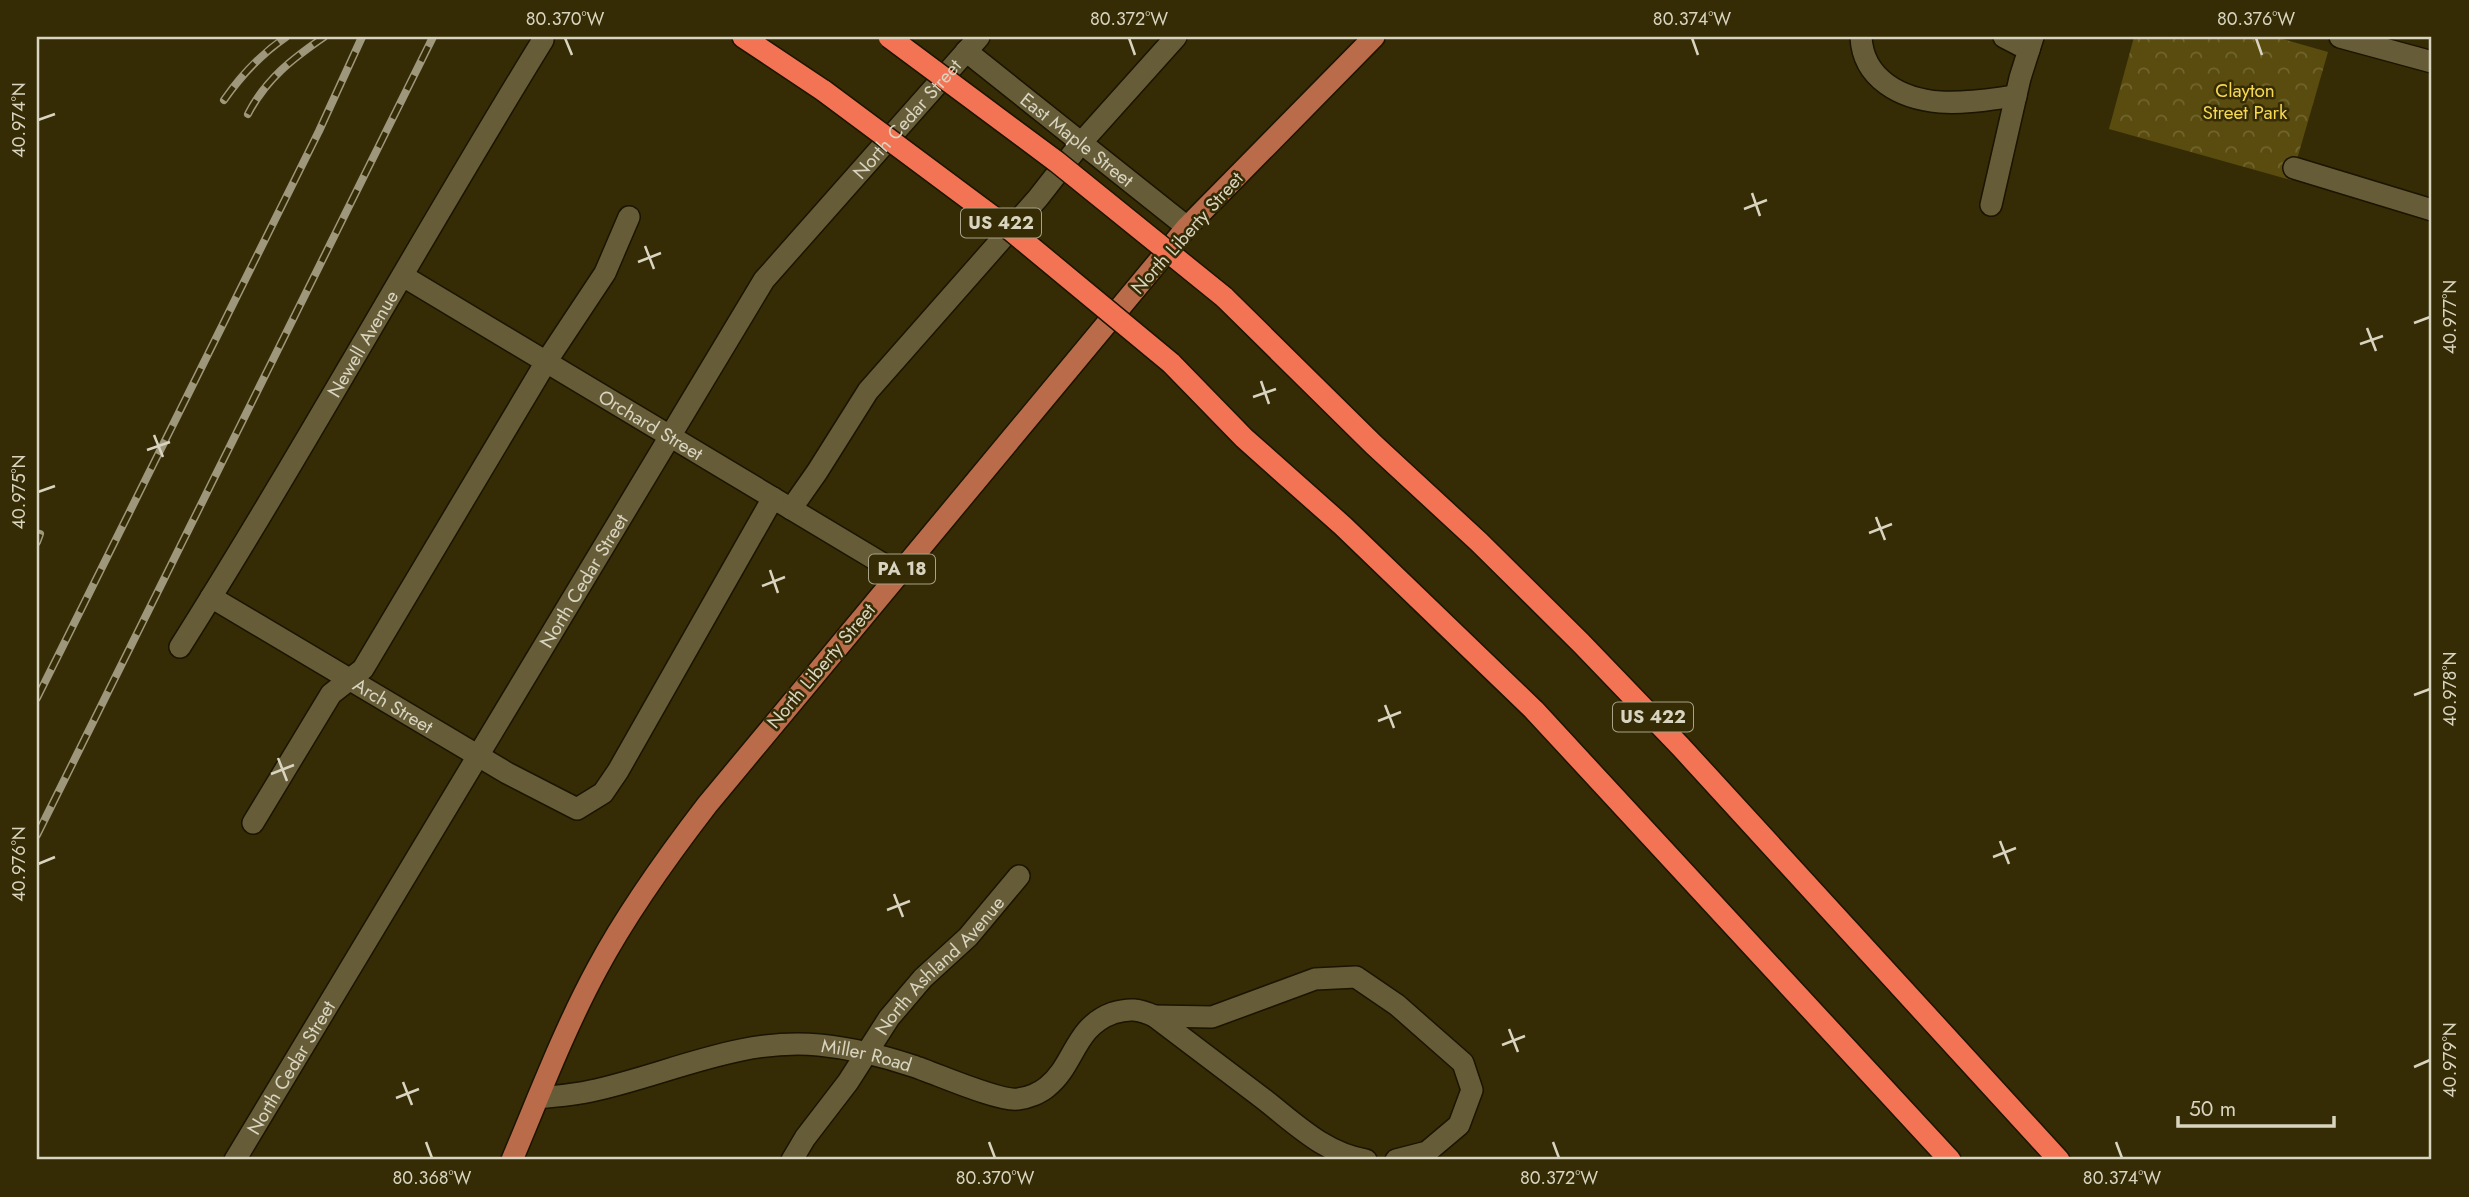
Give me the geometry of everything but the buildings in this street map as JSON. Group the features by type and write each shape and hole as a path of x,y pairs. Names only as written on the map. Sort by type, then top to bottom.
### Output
{"highway":[{"name":"US 422","path":"743,37 824,91 1008,228 1171,363 1244,438 1362,544 1534,710 1950,1160"},
{"name":"US 422","path":"889,37 1058,162 1224,297 1591,652 2059,1160"}],"main road":[{"name":"North Liberty Street","path":"512,1160 596,970 642,893 707,805 1187,227 1374,37"}],"street":[{"path":"782,504 817,472 868,391 1176,37"},
{"path":"1991,205 2031,43 2004,37"},
{"path":"2340,37 2432,62"},
{"name":"Newell Avenue","path":"180,647 543,40"},
{"path":"1861,43 1867,64 1875,76 1915,96 1941,102 2016,96"},
{"name":"East Maple Street","path":"973,44 1081,143 1187,227"},
{"name":"North Cedar Street","path":"235,1160 764,280 973,44"},
{"path":"2294,168 2432,210"},
{"path":"253,822 331,694 363,669 546,362 605,273 629,217"},
{"name":"Orchard Street","path":"403,276 898,573"},
{"name":"Arch Street","path":"211,597 477,756 577,809 603,793 618,771 782,504"},
{"name":"North Ashland Avenue","path":"792,1160 889,1018 923,978 968,937 1019,876"},
{"name":"Miller Road","path":"1154,1016 1212,1017 1315,979 1356,977 1397,1005 1463,1063 1472,1090 1458,1125 1427,1152 1396,1160"},
{"name":"Miller Road","path":"538,1098 593,1090 748,1049 783,1044 819,1045 866,1054 910,1065 1000,1098 1022,1099 1047,1087 1057,1077 1091,1026 1124,1010 1140,1009 1154,1016 1260,1096 1312,1139 1348,1157 1366,1160"}],"green space":[{"name":"Clayton Street Park","path":"2134,37 2276,37 2328,52 2291,180 2109,129"}],"railway":[{"path":"224,100 252,66 286,37"},
{"path":"248,114 263,90 281,71 324,37"},
{"path":"37,698 319,131 362,37"},
{"path":"37,835 433,37"},
{"path":"37,542 40,534"}]}
